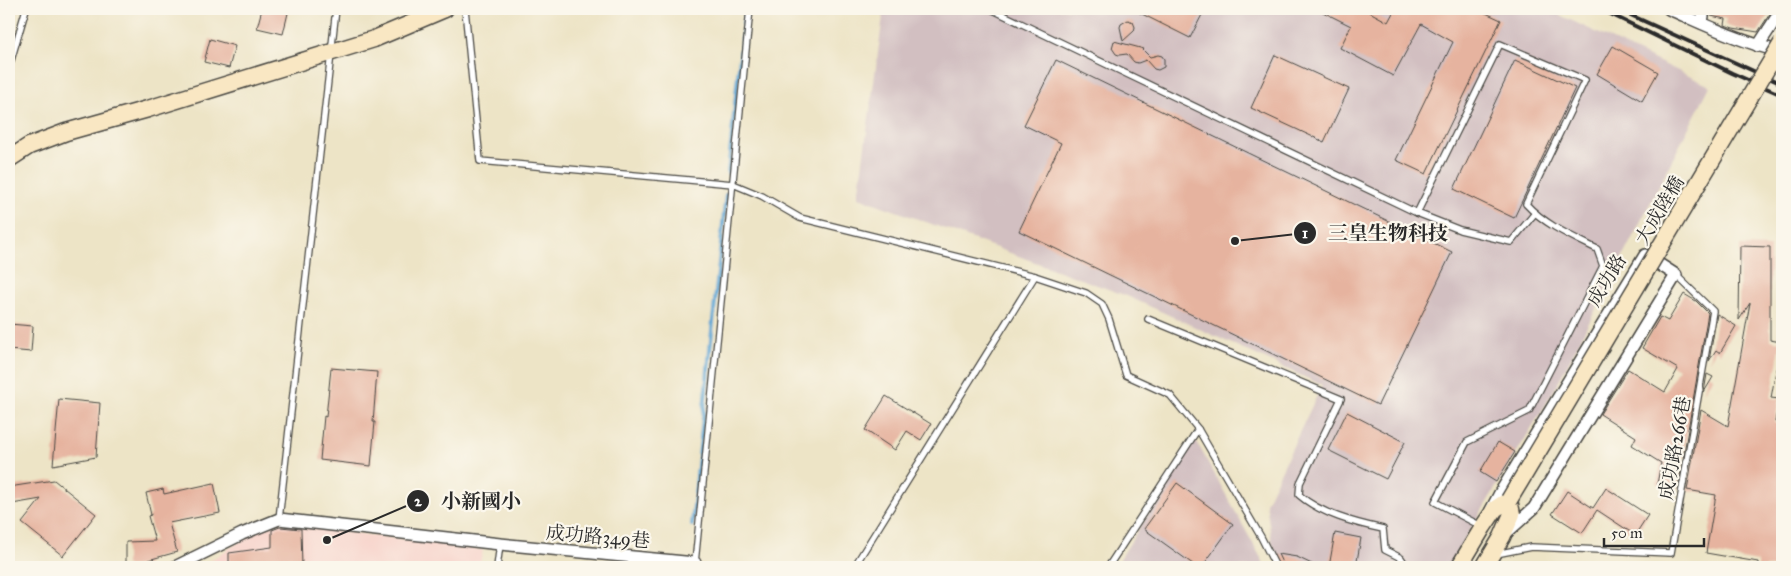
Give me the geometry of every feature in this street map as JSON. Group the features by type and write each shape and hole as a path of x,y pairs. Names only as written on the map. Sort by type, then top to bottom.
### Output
{"main road":[{"path":"9,159 29,146 66,132 374,40 445,9"},
{"name":"大成陸橋","path":"1509,500 1782,43"},
{"path":"1487,561 1502,537 1512,514 1509,500"},
{"name":"成功路","path":"1459,567 1496,509 1509,500"}],"street":[{"path":"1669,9 1733,38 1782,52"},
{"path":"1702,23 1704,9"},
{"path":"1758,46 1782,9"},
{"name":"成功路","path":"1483,527 1500,493 1645,254 1676,275"},
{"path":"1502,537 1534,508 1676,275"},
{"name":"成功路349巷","path":"175,567 242,534 280,518 695,565"}],"lane":[{"path":"9,67 26,9"},
{"path":"280,518 336,9"},
{"path":"465,9 480,160 734,184 762,196 800,218 1034,276 1086,293 1102,304 1109,319 1126,376 1170,395 1198,429 1261,537 1276,567"},
{"path":"695,565 750,9"},
{"path":"991,9 1416,213 1460,230 1511,242 1535,213"},
{"path":"1416,213 1500,44 1585,80 1526,204 1535,213 1572,237 1597,249 1603,266 1530,411 1468,442 1435,502 1483,527"},
{"name":"成功路266巷","path":"1487,561 1531,547 1671,552 1713,311 1676,275"},
{"path":"854,567 1034,276"},
{"path":"1148,319 1341,399 1300,483 1299,495 1310,504 1360,524 1383,529 1385,550 1401,558 1407,567"},
{"path":"1108,567 1198,429"},
{"path":"497,567 500,544"}],"shaded area":[{"path":"884,9 1547,9 1710,86 1556,387 1448,567 1282,567 1272,544 1266,503 1322,385 1127,296 858,197"},
{"path":"1195,439 1266,567 1115,567"},
{"path":"280,523 483,550 479,567 200,567 258,530"}],"building":[{"path":"262,9 273,9 288,13 283,34 257,28"},
{"path":"1132,9 1205,9 1190,38"},
{"path":"1317,9 1364,9 1388,22 1395,9 1477,9 1501,20 1426,174 1396,160 1453,42 1421,24 1393,76 1340,48 1351,26"},
{"path":"1711,9 1773,9 1758,32 1725,25 1726,19 1711,16"},
{"path":"1128,20 1133,22 1135,27 1134,31 1123,41 1120,27 1121,24"},
{"path":"210,39 235,46 229,68 204,62"},
{"path":"1114,41 1144,49 1150,57 1162,56 1164,67 1158,70 1154,69 1146,60 1138,63 1134,62 1127,54 1116,54 1112,48"},
{"path":"1613,46 1658,72 1642,101 1597,74"},
{"path":"1275,55 1349,89 1324,142 1251,108"},
{"path":"1056,60 1452,252 1378,405 1019,231 1061,143 1024,125"},
{"path":"1515,60 1575,88 1514,218 1454,189"},
{"path":"1740,246 1770,247 1770,340 1781,342 1771,398 1779,399 1775,422 1782,424 1782,567 1758,567 1758,562 1706,553 1716,495 1687,490 1701,410 1728,426 1750,303 1739,320"},
{"path":"1684,294 1696,301 1708,313 1678,488 1657,484 1661,463 1632,445 1636,437 1600,414 1628,369 1665,392 1678,369 1642,348 1660,317 1668,321"},
{"path":"1717,314 1736,326 1720,353 1716,350 1709,361"},
{"path":"9,324 33,326 31,352 9,350"},
{"path":"331,368 377,372 371,466 320,460"},
{"path":"1707,374 1713,377 1704,392"},
{"path":"886,396 931,424 921,440 907,431 895,450 865,430"},
{"path":"59,399 100,403 96,457 53,465"},
{"path":"1347,412 1405,442 1386,479 1328,450"},
{"path":"1498,442 1515,452 1496,482 1480,472"},
{"path":"54,480 96,514 63,556 22,523 41,499 12,504 9,487"},
{"path":"214,483 220,513 169,523 177,552 148,560 148,565 126,566 126,542 155,541 148,516 151,515 146,493 163,489 164,494"},
{"path":"1177,483 1233,524 1202,567 1197,567 1144,529"},
{"path":"1606,488 1648,515 1635,535 1597,510 1582,533 1552,514 1567,491 1593,508"},
{"path":"280,527 301,529 302,567 229,567 229,553 272,547 272,530"},
{"path":"1335,533 1361,538 1356,567 1329,567"},
{"path":"1278,554 1297,557 1318,567 1284,567"}],"waterway":[{"path":"728,173 745,9"},
{"path":"692,525 726,195"}],"railway":[{"path":"1600,9 1782,95"},
{"path":"1624,12 1782,84"}],"place":[{"name":"三皇生物科技","path":"1235,241"},
{"name":"小新國小","path":"327,540"}]}
